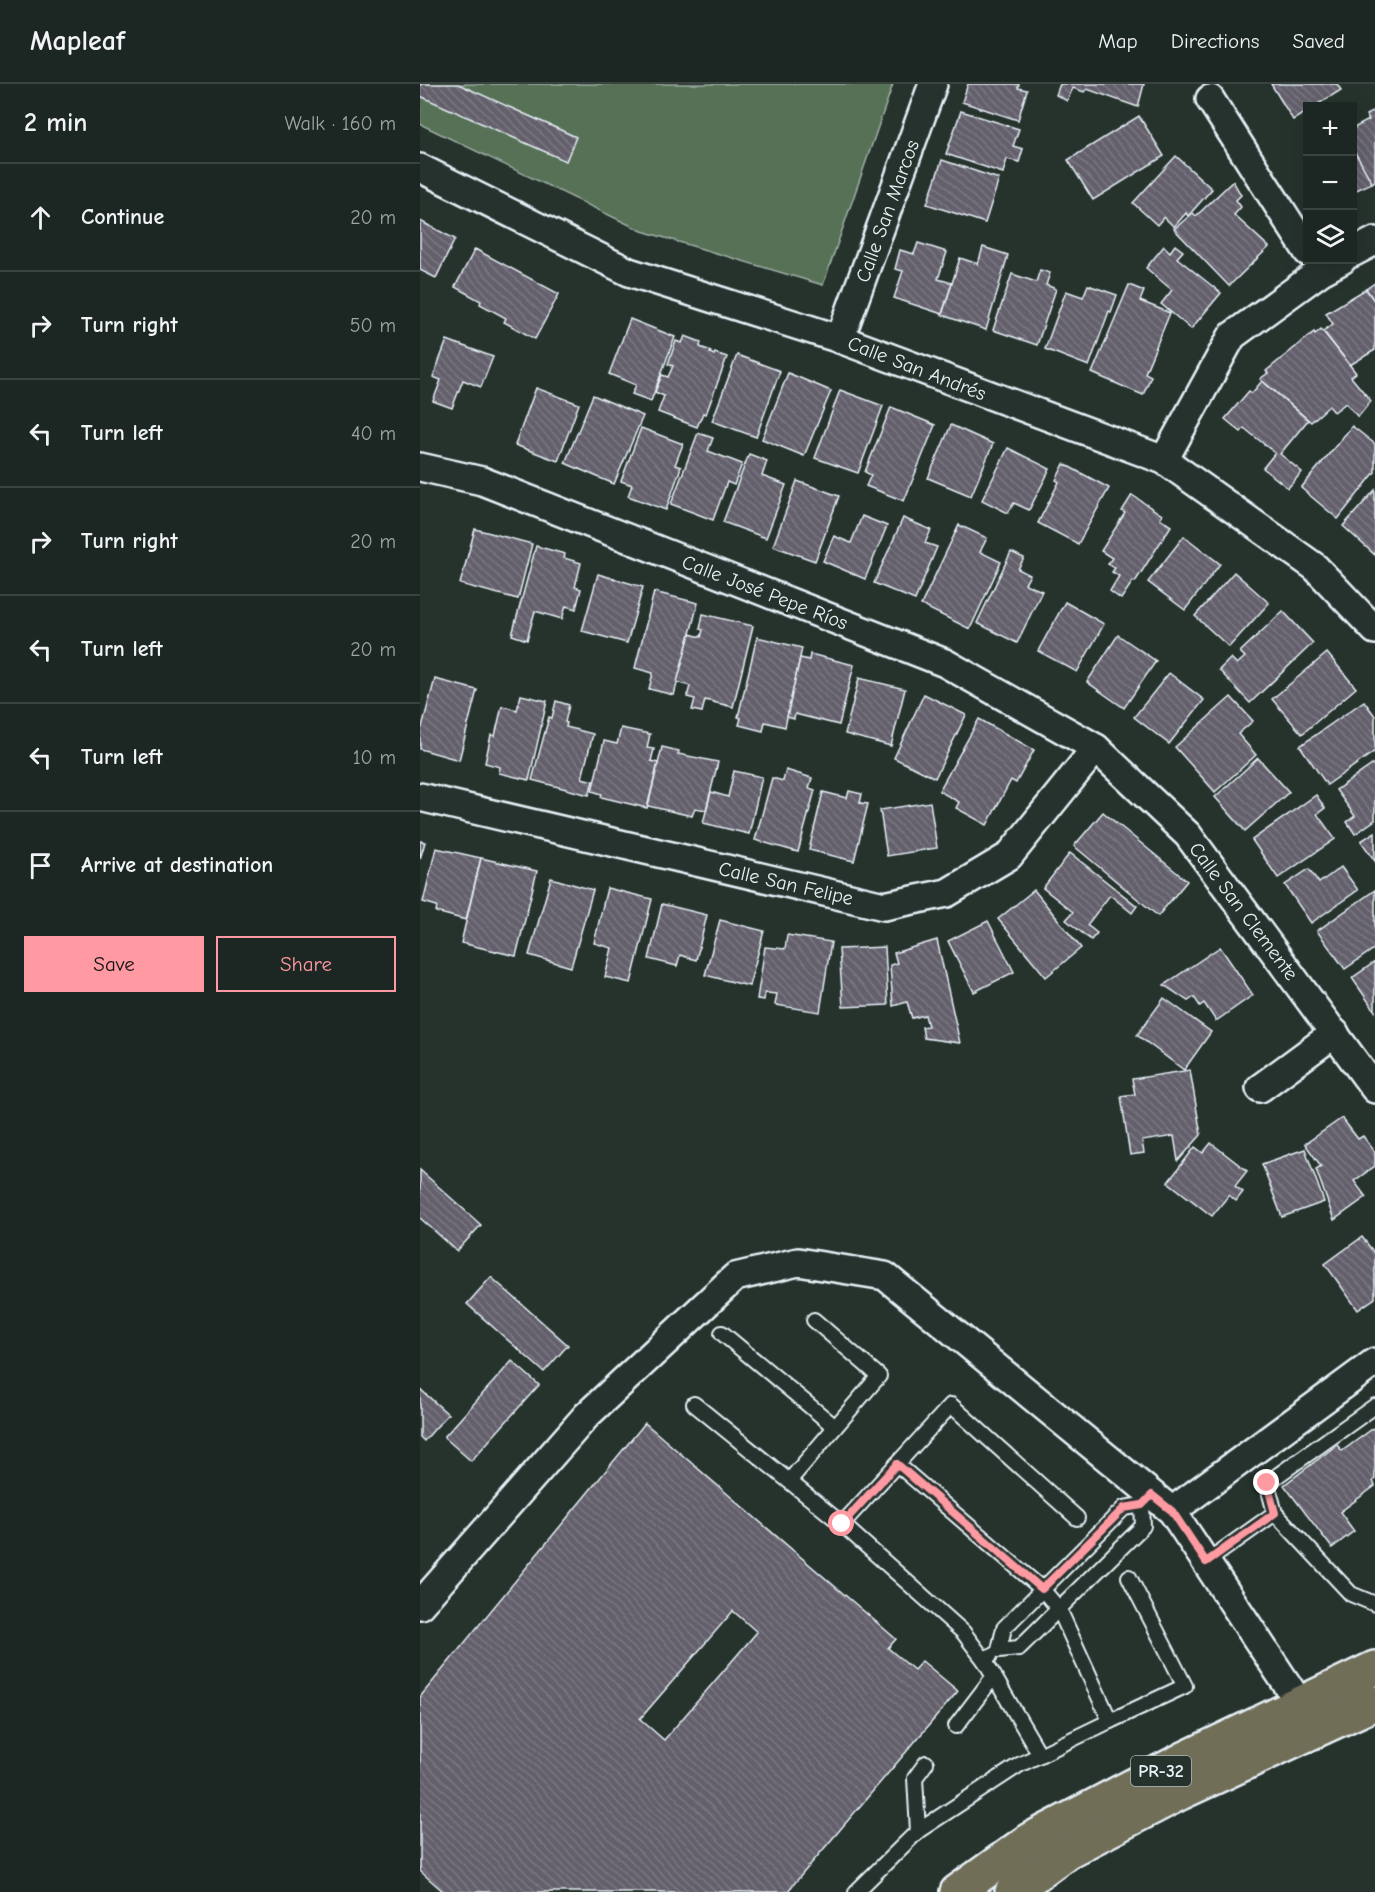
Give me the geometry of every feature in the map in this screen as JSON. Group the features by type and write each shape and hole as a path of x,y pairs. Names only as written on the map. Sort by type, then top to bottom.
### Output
{"main road":[{"name":"PR-32","path":"1012,1892 1068,1851 1180,1793 1309,1717 1375,1668"},
{"name":"PR-32","path":"957,1892 1031,1839 1182,1760 1309,1717 1375,1703"}],"street":[{"name":"Calle San Marcos","path":"840,339 933,84"},
{"path":"1210,99 1303,236"},
{"name":"Calle San Andrés","path":"420,168 629,272 840,339 1164,460 1315,567 1375,630"},
{"path":"1357,251 1375,241"},
{"path":"1164,460 1232,336 1316,264"},
{"name":"Calle José Pepe Ríos","path":"420,467 482,481 945,663 1096,748"},
{"name":"Calle San Felipe","path":"420,797 884,906 947,893 1009,856 1096,748"},
{"name":"Calle San Clemente","path":"1096,748 1188,835 1375,1089"},
{"path":"1260,1088 1335,1033"},
{"path":"420,1605 587,1415 735,1277 798,1262 885,1276 1155,1503 1206,1562 1309,1717"},
{"path":"1155,1503 1375,1362"}],"lane":[{"path":"789,1481 879,1376 814,1320"},
{"path":"722,1333 836,1426"},
{"path":"694,1404 842,1524 963,1632 985,1661 1040,1755"},
{"path":"842,1524 951,1405 1077,1518"},
{"path":"1375,1406 1267,1483 1275,1513 1350,1594 1375,1604"},
{"path":"897,1464 1042,1589 1059,1609 1110,1721"},
{"path":"999,1650 1004,1628 1124,1508 1155,1503"},
{"path":"985,1661 999,1650 1020,1648 1143,1526 1155,1503"},
{"path":"1206,1562 1275,1513"},
{"path":"856,1892 918,1831 1019,1765 1185,1686 1128,1577"},
{"path":"956,1726 994,1676"},
{"path":"918,1831 915,1778 926,1763"}],"green space":[{"path":"420,84 893,84 823,285 642,231 420,124"}],"building":[{"path":"420,84 458,84 576,137 566,161 420,96"},
{"path":"968,84 1019,84 1018,88 1027,90 1018,120 962,102"},
{"path":"1060,84 1144,84 1138,107 1087,89 1084,92 1073,88 1067,101 1056,95"},
{"path":"1271,84 1337,84 1341,90 1322,102 1303,102 1303,114 1293,120"},
{"path":"1375,110 1375,181 1372,183 1357,156 1357,126 1369,120 1366,115"},
{"path":"961,111 1019,129 1013,146 1023,149 1019,162 1007,159 1003,173 946,154"},
{"path":"1139,116 1164,156 1093,200 1068,160"},
{"path":"1176,156 1212,189 1188,216 1186,213 1174,227 1164,217 1157,225 1133,203"},
{"path":"1357,156 1372,183 1357,190"},
{"path":"942,160 999,179 985,223 927,204"},
{"path":"1233,181 1241,195 1236,200 1241,207 1234,215 1269,247 1229,286 1174,229 1193,213 1196,216"},
{"path":"420,221 455,239 436,278 420,270"},
{"path":"918,243 947,252 938,279 952,283 942,314 894,298 903,271 895,269 900,250 914,254"},
{"path":"1175,245 1183,251 1177,258 1221,293 1191,329 1161,304 1172,290 1146,268 1164,246 1170,252"},
{"path":"983,247 1008,255 986,330 942,315 960,258 978,264"},
{"path":"475,249 559,294 535,339 504,322 506,318 455,287"},
{"path":"1040,270 1050,273 1046,285 1056,289 1037,345 993,330 1012,274 1036,282"},
{"path":"1375,283 1375,302 1366,289"},
{"path":"1088,285 1117,295 1089,366 1045,349 1066,291 1083,297"},
{"path":"1129,285 1144,291 1140,301 1170,313 1145,373 1151,376 1143,395 1092,373"},
{"path":"1366,289 1375,302 1375,350 1350,365 1323,331 1333,324 1326,313"},
{"path":"630,319 675,337 651,401 632,394 636,385 609,374"},
{"path":"1321,329 1356,373 1351,377 1371,401 1358,417 1346,403 1334,412 1329,406 1311,422 1260,379 1268,373 1266,371 1314,332 1315,334"},
{"path":"685,336 701,342 700,347 711,351 710,353 714,355 715,353 727,357 706,414 703,413 697,427 658,412 664,396 655,392 662,375 668,377 673,366 668,364 676,341 682,343"},
{"path":"447,340 493,357 481,387 463,380 452,408 433,401 441,380 433,377"},
{"path":"737,355 780,371 756,437 712,421"},
{"path":"788,373 831,391 804,456 762,439"},
{"path":"1262,381 1308,420 1280,454 1302,472 1288,488 1263,468 1275,453 1244,428 1241,432 1225,419 1249,391 1252,393"},
{"path":"536,388 579,404 558,461 515,445"},
{"path":"840,390 883,406 858,473 815,458"},
{"path":"593,395 643,416 614,484 565,463"},
{"path":"891,407 935,425 904,501 866,486 871,475 865,472"},
{"path":"951,425 993,444 971,496 928,478"},
{"path":"1352,426 1375,444 1375,472 1338,519 1301,488"},
{"path":"641,428 683,444 675,465 681,467 666,510 628,496 632,485 621,481"},
{"path":"698,433 713,438 708,451 742,464 734,485 727,482 713,520 671,504"},
{"path":"1008,448 1050,469 1029,510 1014,503 1008,513 982,500"},
{"path":"749,454 767,461 762,476 786,485 766,538 723,522"},
{"path":"1064,464 1109,488 1078,544 1038,523 1059,482 1056,480"},
{"path":"797,481 839,496 815,561 773,546"},
{"path":"1375,490 1375,555 1343,526"},
{"path":"1132,495 1162,515 1160,519 1171,526 1135,582 1133,581 1121,599 1110,591 1119,576 1112,572 1115,568 1108,564 1112,558 1101,551 1125,513 1122,511"},
{"path":"862,516 887,526 865,579 823,561 834,536 851,543"},
{"path":"903,518 931,530 925,543 937,547 915,600 874,583"},
{"path":"959,525 987,538 980,552 1001,562 970,629 921,605"},
{"path":"475,529 532,544 518,599 460,584"},
{"path":"1184,536 1220,564 1185,610 1148,582"},
{"path":"536,546 565,554 564,558 581,563 575,587 581,589 576,609 566,606 562,619 535,611 527,640 512,635"},
{"path":"1011,552 1024,558 1018,569 1030,575 1025,584 1042,591 1017,643 977,623"},
{"path":"1234,572 1269,603 1229,647 1195,616"},
{"path":"598,574 643,587 627,643 582,631"},
{"path":"654,592 698,603 674,695 649,689 653,673 635,668"},
{"path":"1065,602 1104,624 1077,672 1038,651"},
{"path":"1283,611 1313,643 1250,703 1219,670 1231,658 1237,664 1245,657 1240,652"},
{"path":"703,614 753,626 733,707 705,700 702,712 692,710 695,699 687,697 690,686 677,682 690,634 701,637"},
{"path":"1118,635 1156,661 1124,708 1087,682"},
{"path":"757,637 802,648 785,727 765,722 763,731 739,725 741,718 738,717"},
{"path":"1327,653 1356,688 1302,734 1272,699"},
{"path":"810,654 854,665 839,725 795,714 794,719 787,717 800,658 809,660"},
{"path":"1169,673 1204,700 1169,744 1134,717"},
{"path":"859,678 905,689 891,746 845,734"},
{"path":"435,679 477,690 459,760 420,749 420,734"},
{"path":"924,694 966,715 935,778 894,758"},
{"path":"521,695 547,701 529,780 499,773 500,767 485,763 491,735 495,736 502,706 517,710"},
{"path":"1231,697 1253,721 1238,734 1256,755 1215,792 1175,747"},
{"path":"556,701 569,705 566,727 593,734 582,778 593,781 589,795 532,780 549,717 552,718"},
{"path":"1364,701 1375,716 1375,751 1327,785 1300,746"},
{"path":"979,719 1034,750 1016,783 1011,780 987,825 956,808 959,802 939,791"},
{"path":"621,728 650,734 647,748 654,749 651,761 658,763 647,808 601,797 602,794 592,791 604,741 617,744"},
{"path":"662,747 679,751 678,754 718,762 706,810 695,808 692,816 648,806"},
{"path":"1258,758 1289,792 1245,831 1215,797"},
{"path":"1375,763 1375,820 1355,834 1347,822 1355,816 1336,790"},
{"path":"786,770 812,778 809,788 815,790 798,852 755,840 772,778 783,781"},
{"path":"734,771 762,777 749,834 703,823 711,792 728,797"},
{"path":"849,791 862,794 860,803 868,804 854,861 809,850 823,792 847,798"},
{"path":"1316,795 1325,808 1317,814 1335,839 1278,878 1252,840"},
{"path":"930,802 937,848 887,856 880,810"},
{"path":"1103,812 1187,881 1158,916 1074,846"},
{"path":"1375,832 1375,861 1361,841"},
{"path":"420,841 425,842 420,859"},
{"path":"436,848 481,858 466,920 436,912 437,906 423,902"},
{"path":"1070,853 1137,906 1132,913 1110,895 1087,925 1097,933 1091,940 1066,920 1073,912 1043,888"},
{"path":"481,858 537,871 516,956 461,943"},
{"path":"1341,867 1358,890 1311,923 1285,885 1309,869 1319,883"},
{"path":"551,878 593,890 571,967 529,955"},
{"path":"607,888 652,899 631,983 605,977 612,948 594,943"},
{"path":"1034,890 1081,948 1046,977 998,919"},
{"path":"1375,890 1375,948 1345,969 1317,931"},
{"path":"662,904 707,915 696,960 680,955 677,966 649,959"},
{"path":"720,920 764,931 749,986 705,975"},
{"path":"988,921 1014,972 974,992 948,941"},
{"path":"787,935 831,942 820,1012 775,1005 777,994 765,993 764,1000 757,999 765,947 785,949"},
{"path":"937,940 960,1043 924,1038 922,1027 928,1026 925,1015 912,1018 907,1002 893,1006 890,965 897,963 894,953"},
{"path":"885,947 888,1005 843,1007 839,949"},
{"path":"1220,947 1253,995 1216,1021 1204,1003 1200,1006 1194,997 1188,1001 1164,985"},
{"path":"1375,962 1375,1011 1352,978"},
{"path":"1164,998 1211,1032 1184,1070 1137,1035"},
{"path":"1190,1070 1201,1135 1178,1161 1174,1136 1142,1141 1144,1153 1130,1155 1121,1096 1135,1094 1132,1079"},
{"path":"1342,1118 1358,1139 1363,1136 1375,1152 1375,1166 1354,1181 1366,1197 1334,1220 1316,1169 1321,1166 1305,1144"},
{"path":"1211,1143 1247,1171 1235,1186 1243,1192 1236,1201 1229,1195 1212,1216 1168,1182 1195,1147 1203,1153"},
{"path":"1305,1149 1324,1202 1282,1217 1262,1164"},
{"path":"420,1170 481,1225 457,1251 420,1218"},
{"path":"1362,1237 1375,1254 1375,1298 1358,1310 1325,1264"},
{"path":"491,1277 568,1345 544,1372 467,1304"},
{"path":"512,1361 539,1385 471,1461 444,1437"},
{"path":"420,1389 448,1414 424,1441 420,1437"},
{"path":"645,1423 896,1639 888,1648 914,1670 922,1661 958,1691 787,1892 444,1892 420,1871 420,1697","holes":["733,1611 757,1632 664,1740 640,1719"]},
{"path":"1375,1427 1375,1479 1373,1481 1375,1486 1340,1512 1354,1531 1332,1548 1284,1485 1337,1445 1342,1451"}],"route":[{"path":"842,1524 897,1464 1042,1589 1124,1508 1142,1505 1152,1495 1172,1511 1206,1562 1275,1513 1267,1483"}]}
